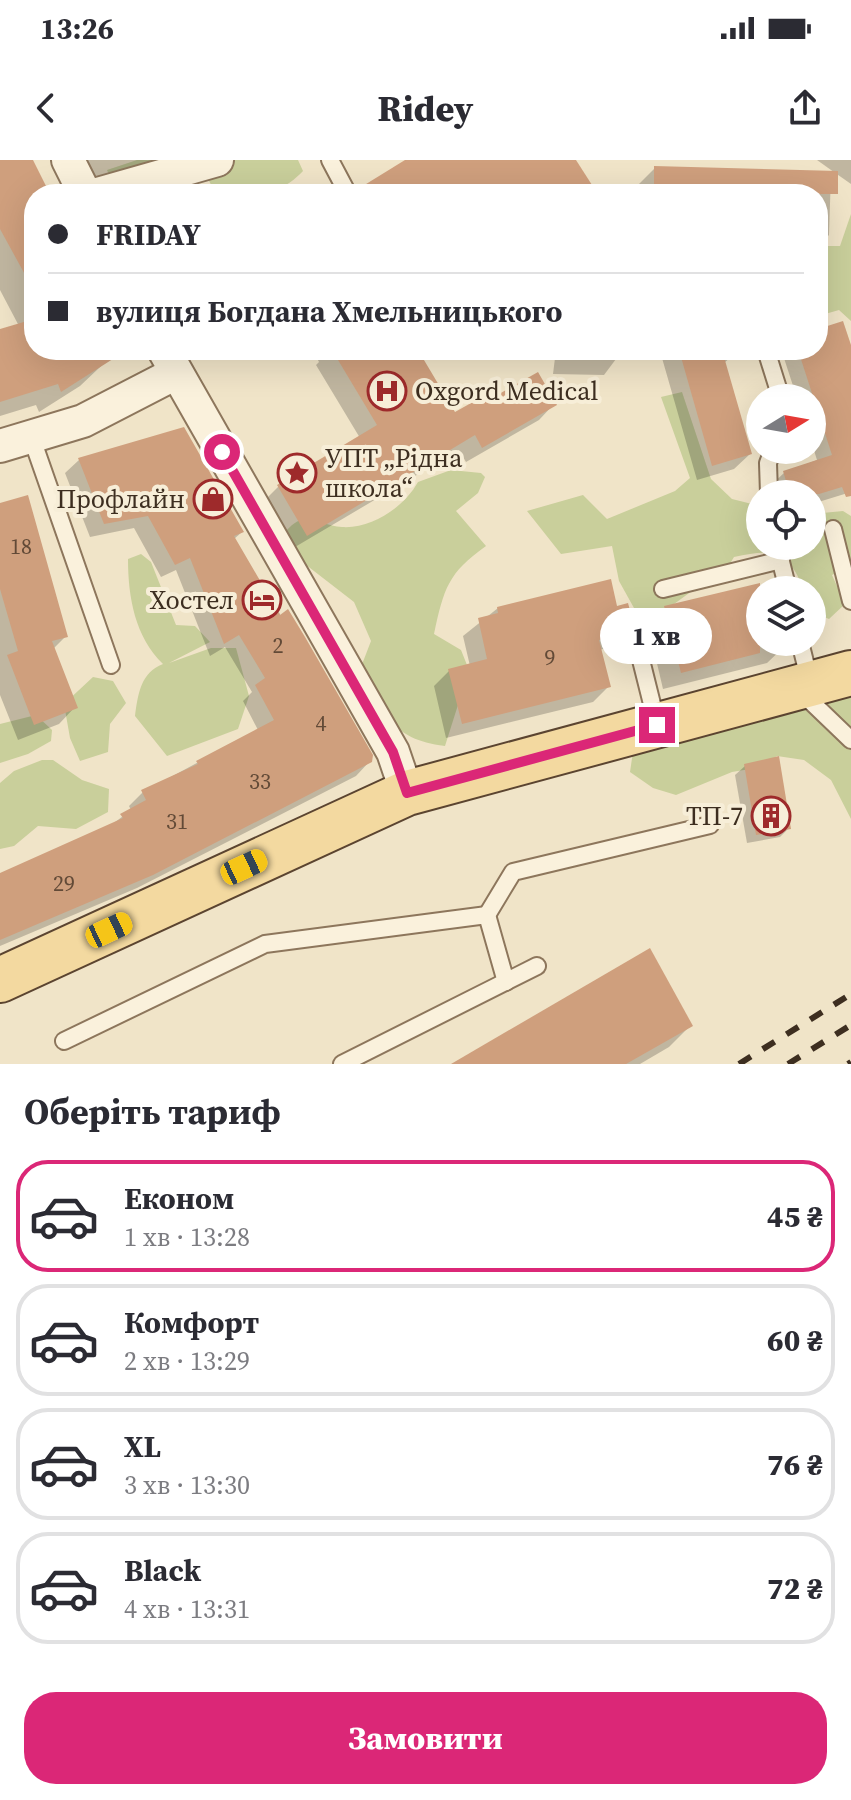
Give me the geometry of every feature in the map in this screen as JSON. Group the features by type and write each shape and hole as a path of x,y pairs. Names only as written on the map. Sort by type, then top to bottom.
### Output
{"main road":[{"path":"0,980 407,793 820,681"}],"street":[{"path":"68,160 80,184"},
{"path":"133,184 217,160"},
{"path":"0,446 83,421 170,361 393,752 407,793"}],"lane":[{"path":"330,160 343,184"},
{"path":"769,360 777,384"},
{"path":"31,436 111,665"},
{"path":"833,529 845,554 851,601"},
{"path":"663,589 756,560"},
{"path":"635,636 657,725"},
{"path":"807,656 851,740"},
{"path":"506,982 487,915 513,872 710,825"},
{"path":"64,1041 265,944 487,915"},
{"path":"342,1064 537,966"}],"green space":[{"path":"137,160 298,160 303,171 287,184 211,184 208,179 111,179 107,170"},
{"path":"851,214 851,321 839,310 828,313 828,246 840,246"},
{"path":"682,392 711,479 732,499 746,502 746,555 734,557 722,577 696,588 644,626 619,581 612,546 561,554 527,511 583,495 607,519 675,491 690,478 661,397"},
{"path":"451,470 481,473 485,477 478,493 456,511 486,546 455,574 445,593 434,634 461,650 469,670 445,746 412,737 391,721 361,667 371,641 354,602 292,554 286,531 300,520 307,519 342,527 376,520 396,508 418,482"},
{"path":"843,511 851,516 851,566 832,575 845,604 829,619 826,618 826,576 798,576 786,560 826,560 826,513"},
{"path":"141,554 151,562 176,625 195,626 210,642 169,663 211,648 236,648 249,696 238,729 167,756 135,716 145,678 163,664 146,642 132,602 128,559"},
{"path":"851,670 851,819 831,780 804,760 777,756 756,768 732,772 676,795 653,788 630,772 635,738"},
{"path":"93,677 113,681 126,703 110,724 108,752 80,761 70,738 64,704"},
{"path":"36,715 52,730 51,741 28,754 0,763 0,724"},
{"path":"42,760 53,760 82,780 109,789 108,812 76,829 38,826 14,846 0,849 0,783 14,771"}],"building":[{"path":"0,160 33,160 45,184 24,184 24,273 0,229"},
{"path":"405,160 576,160 591,184 366,184"},
{"path":"654,166 838,171 838,194 828,194 828,184 654,184"},
{"path":"843,321 851,345 851,496 846,497 842,487 826,492 826,480 786,480 783,471 804,464 826,464 826,457 832,455 826,436 826,384 809,384 801,360 828,360 828,326"},
{"path":"24,322 24,360 111,360 61,392 58,384 0,402 0,329"},
{"path":"338,360 424,360 455,412 496,389 499,394 538,372 557,405 482,448 475,435 307,536 277,485 377,425"},
{"path":"682,360 725,360 746,433 746,456 712,466"},
{"path":"184,427 244,532 234,536 280,615 288,609 373,755 372,762 153,875 0,940 0,873 123,818 120,814 146,800 141,790 198,764 196,761 274,720 255,685 265,678 239,635 224,644 190,558 175,565 148,516 104,524 78,458"},
{"path":"28,495 68,637 52,641 78,708 34,725 7,655 18,651 0,589 0,503"},
{"path":"611,579 617,606 628,603 634,625 624,633 599,640 611,687 462,724 448,669 487,659 478,618 498,613 497,607"},
{"path":"746,586 748,656 681,673 664,606"},
{"path":"779,756 791,829 756,835 744,764"},
{"path":"650,948 693,1026 626,1064 451,1064"}],"railway":[{"path":"739,1064 851,994"},
{"path":"788,1064 851,1025"}],"place":[{"name":"Oxgord Medical","path":"387,391"},
{"name":"УПТ „Рідна школа“","path":"297,473"},
{"name":"Профлайн","path":"213,499"},
{"name":"Хостел","path":"262,600"},
{"name":"ТП-7","path":"771,816"}],"route":[{"path":"222,452 393,752 407,793 657,725"}]}
